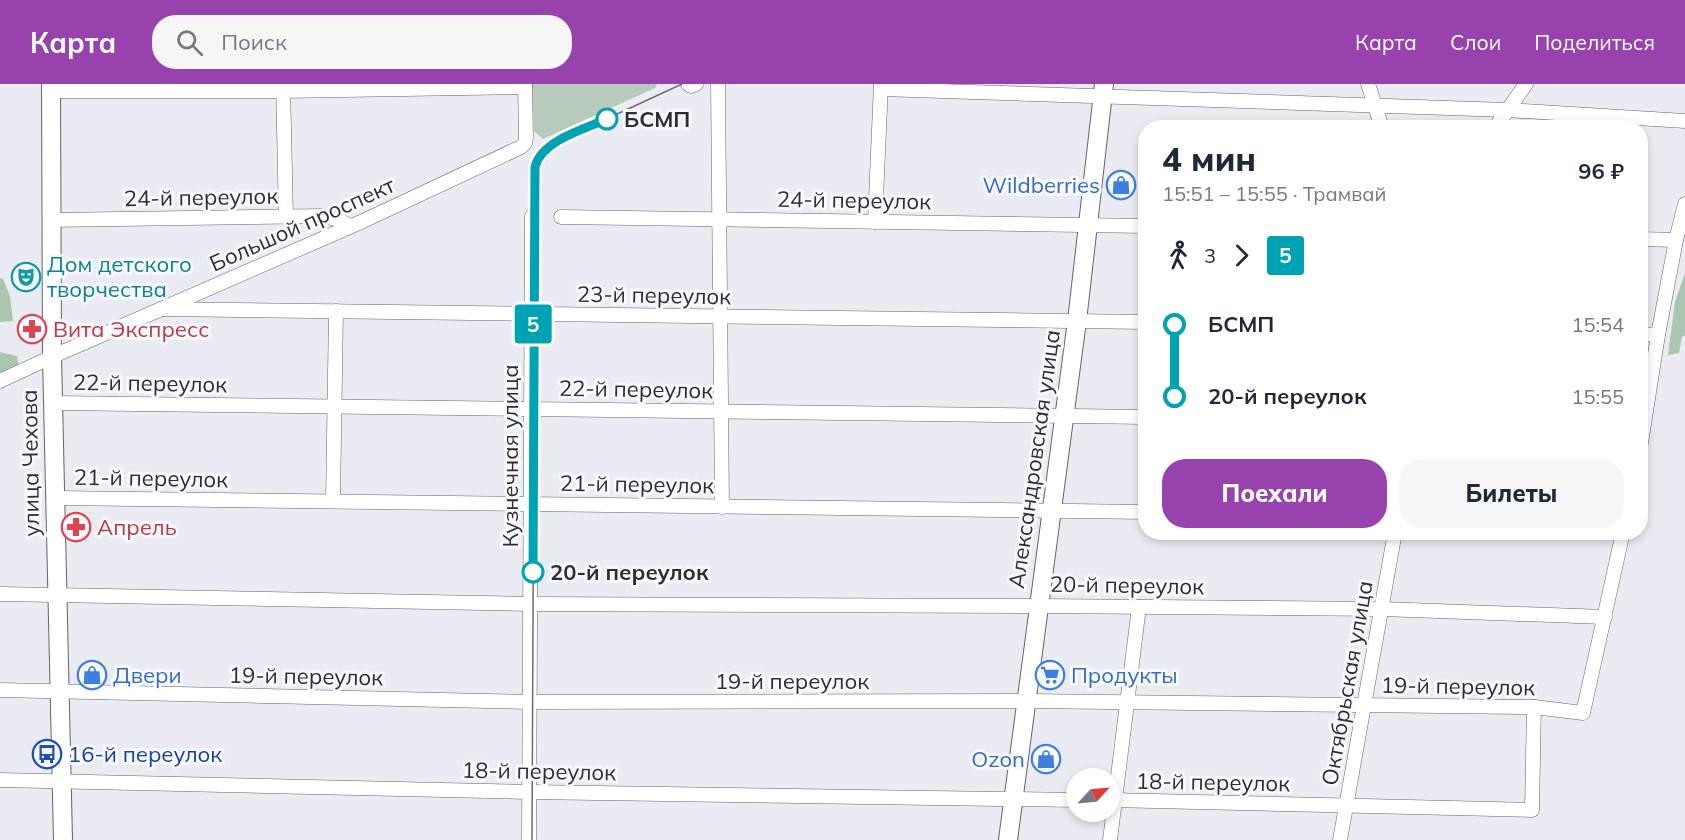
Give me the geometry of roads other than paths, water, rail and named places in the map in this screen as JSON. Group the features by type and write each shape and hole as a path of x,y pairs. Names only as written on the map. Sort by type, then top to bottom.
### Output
{"main road":[{"name":"улица Чехова","path":"51,88 52,356 63,840"},
{"name":"Александровская улица","path":"1008,840 1065,416 1104,90"}],"street":[{"path":"688,84 691,86 696,84"},
{"path":"718,84 722,507"},
{"path":"1368,84 1379,120"},
{"path":"1500,120 1526,84"},
{"path":"51,88 525,85"},
{"name":"Большой проспект","path":"0,381 52,356 350,226 521,147 525,143 526,136 525,85"},
{"path":"283,87 286,217"},
{"path":"875,222 881,87 1104,90 1685,121"},
{"path":"1648,394 1676,240 1685,204"},
{"name":"24-й переулок","path":"51,220 323,216 339,220 350,226"},
{"name":"Кузнечная улица","path":"529,840 532,216"},
{"name":"24-й переулок","path":"561,217 1138,226"},
{"path":"1648,239 1676,240"},
{"name":"23-й переулок","path":"161,309 1138,322"},
{"path":"333,501 336,311"},
{"path":"1648,334 1658,335"},
{"name":"22-й переулок","path":"53,403 1138,417"},
{"name":"21-й переулок","path":"55,498 1138,512"},
{"name":"Октябрьская улица","path":"1340,840 1394,540"},
{"path":"1605,617 1621,540"},
{"name":"20-й переулок","path":"0,594 530,604 1382,609 1605,617"},
{"path":"1117,768 1139,607"},
{"name":"19-й переулок","path":"0,690 530,702 1027,701 1534,707 1583,713 1605,617"},
{"name":"18-й переулок","path":"1120,800 1532,810 1534,707"},
{"name":"18-й переулок","path":"0,780 529,792 1066,800"},
{"path":"1110,840 1111,822"}],"tram line":[{"path":"532,840 535,167 541,151 550,145 682,84"},
{"name":"5","path":"533,572 534,176 536,159 541,151 550,145 607,119"}],"place":[{"name":"БСМП","path":"607,119"},
{"name":"Wildberries","path":"1121,185"},
{"name":"Дом детского творчества","path":"26,277"},
{"name":"Вита Экспресс","path":"32,329"},
{"name":"Апрель","path":"76,527"},
{"name":"20-й переулок","path":"533,572"},
{"name":"Двери","path":"92,675"},
{"name":"Продукты","path":"1050,675"},
{"name":"16-й переулок","path":"47,754"},
{"name":"Ozon","path":"1046,759"}]}
